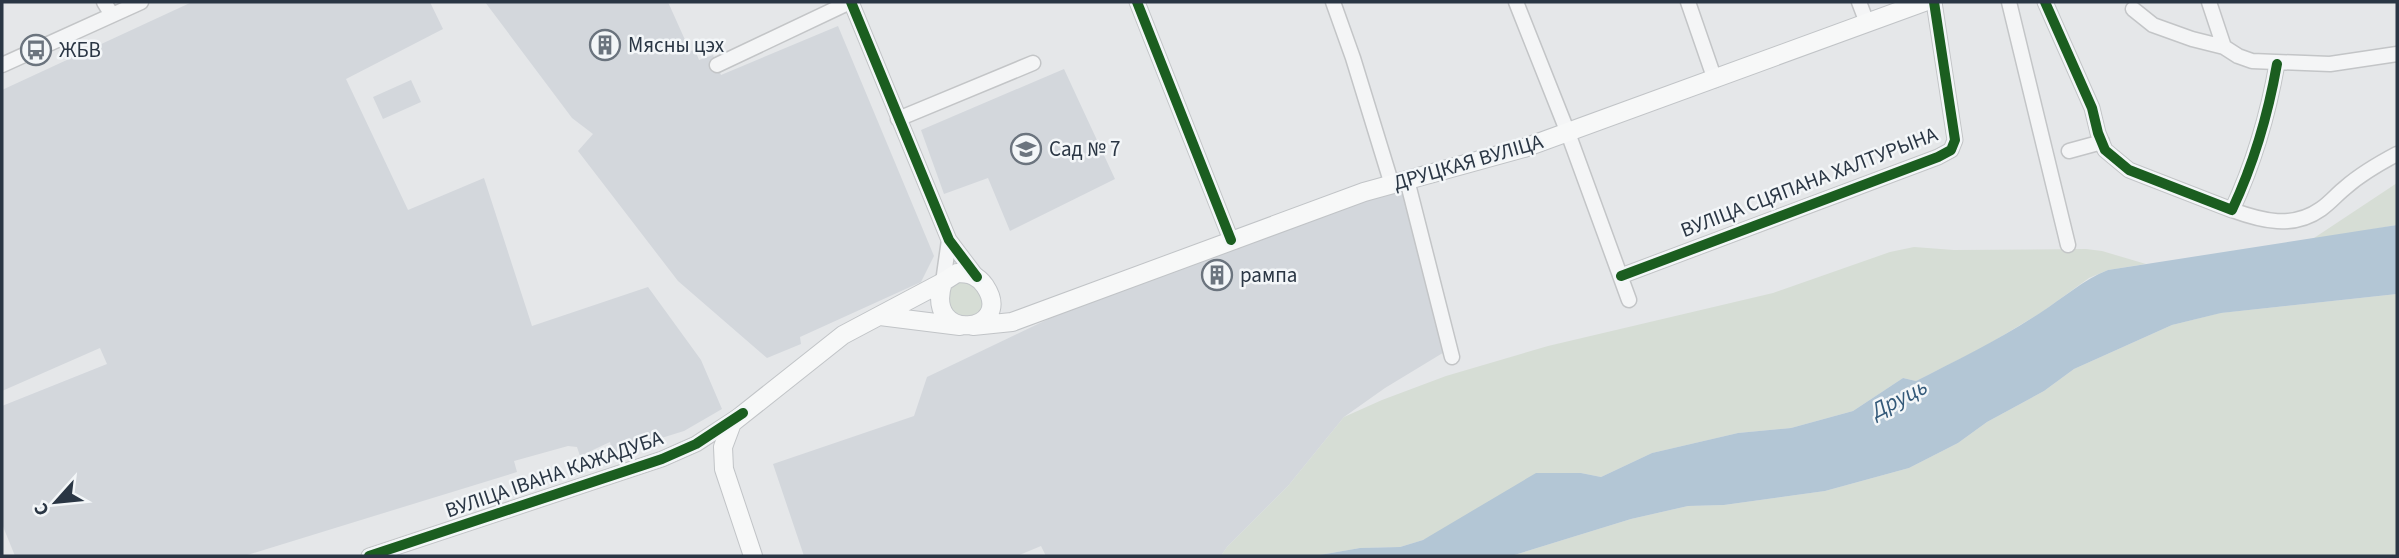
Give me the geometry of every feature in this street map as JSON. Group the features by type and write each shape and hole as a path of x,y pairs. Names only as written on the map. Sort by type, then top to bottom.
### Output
{"main road":[{"name":"ДРУЦКАЯ ВУЛІЦА","path":"880,316 967,326 1012,322 1364,192 1486,160 1568,133 1924,2"},
{"path":"752,556 724,469 723,447 729,429 743,413 843,335 957,273 968,273 977,277 1012,322"},
{"path":"943,282 940,292 942,310 948,318 967,326 986,318 990,311 989,294"}],"street":[{"path":"104,2 112,15"},
{"path":"2,65 141,2"},
{"path":"717,65 851,2 949,240 977,277"},
{"path":"1137,2 1231,240"},
{"path":"1333,2 1399,182 1452,356"},
{"path":"1516,2 1568,133 1629,300"},
{"path":"1688,2 1715,80"},
{"path":"1859,2 1867,23"},
{"name":"ВУЛІЦА СЦЯПАНА ХАЛТУРЫНА","path":"1621,276 1951,150 1955,139 1934,2"},
{"path":"2009,2 2068,245"},
{"path":"2045,2 2092,108 2105,150 2129,170 2232,210 2266,221 2286,221 2308,217 2331,202 2347,186 2397,154"},
{"path":"2209,2 2224,47"},
{"path":"2133,9 2152,25 2192,40 2224,47 2252,61 2330,64 2397,54"},
{"path":"898,120 1033,63"},
{"path":"2232,210 2254,160 2277,64"},
{"path":"2069,151 2102,142"},
{"path":"943,282 949,240"},
{"name":"ВУЛІЦА ІВАНА КАЖАДУБА","path":"369,556 662,459 696,444 743,413"}],"shaded area":[{"path":"192,2 430,2 443,29 346,79 408,210 484,178 532,326 648,287 701,360 722,409 684,431 613,453 610,442 580,456 577,447 568,446 514,461 517,472 244,556 15,556 2,524 2,406 107,364 100,348 2,391 2,90"},
{"path":"485,2 668,2 690,51 695,50 699,60 713,55 721,75 838,26 934,256 921,282 800,337 801,344 767,358 678,281 578,151 593,134 572,118"},
{"path":"1064,69 1115,179 1010,231 988,178 944,194 921,130"},
{"path":"411,80 421,102 383,119 373,97"},
{"path":"2397,183 2397,225 2311,240"},
{"path":"1398,190 1406,196 1446,351 1344,417 1288,486 1221,556 1046,556 1041,546 1017,556 804,556 773,464 914,416 927,377 1067,310 1344,207"},
{"path":"1914,247 1954,250 2086,249 2146,264 2108,270 2089,278 2042,312 1982,348 1916,381 1903,378 1853,411 1791,428 1738,433 1652,453 1601,477 1581,473 1423,540 1400,547 1360,548 1314,556 1221,556 1288,486 1344,417 1382,400 1446,376 1548,346 1773,293 1890,252"},
{"path":"965,282 977,288 983,300 977,312 965,318 953,312 947,300 953,288"},
{"path":"2397,294 2397,556 1511,556 1631,519 1688,506 1724,505 1825,491 1909,468 1958,443 1987,422 2044,391 2074,369 2172,325 2220,313"}],"water":[{"name":"Друць","path":"2397,225 2397,294 2221,313 2172,325 2074,369 2044,391 1987,422 1958,443 1909,468 1825,491 1724,505 1688,506 1631,519 1511,556 1314,556 1360,548 1400,547 1423,540 1536,473 1581,473 1601,477 1652,453 1738,433 1791,428 1853,411 1903,378 1916,381 1994,340 2108,270"}],"cycle path":[{"path":"851,2 949,240 977,277"},
{"path":"1137,2 1231,240"},
{"path":"1621,276 1951,150 1955,140 1934,2"},
{"path":"2045,2 2092,108 2105,150 2129,170 2232,210 2259,138 2277,64"},
{"path":"369,556 662,459 696,444 743,413"}],"place":[{"name":"Мясны цэх","path":"605,45"},
{"name":"ЖБВ","path":"36,50"},
{"name":"Сад № 7","path":"1026,149"},
{"name":"рампа","path":"1217,275"}]}
